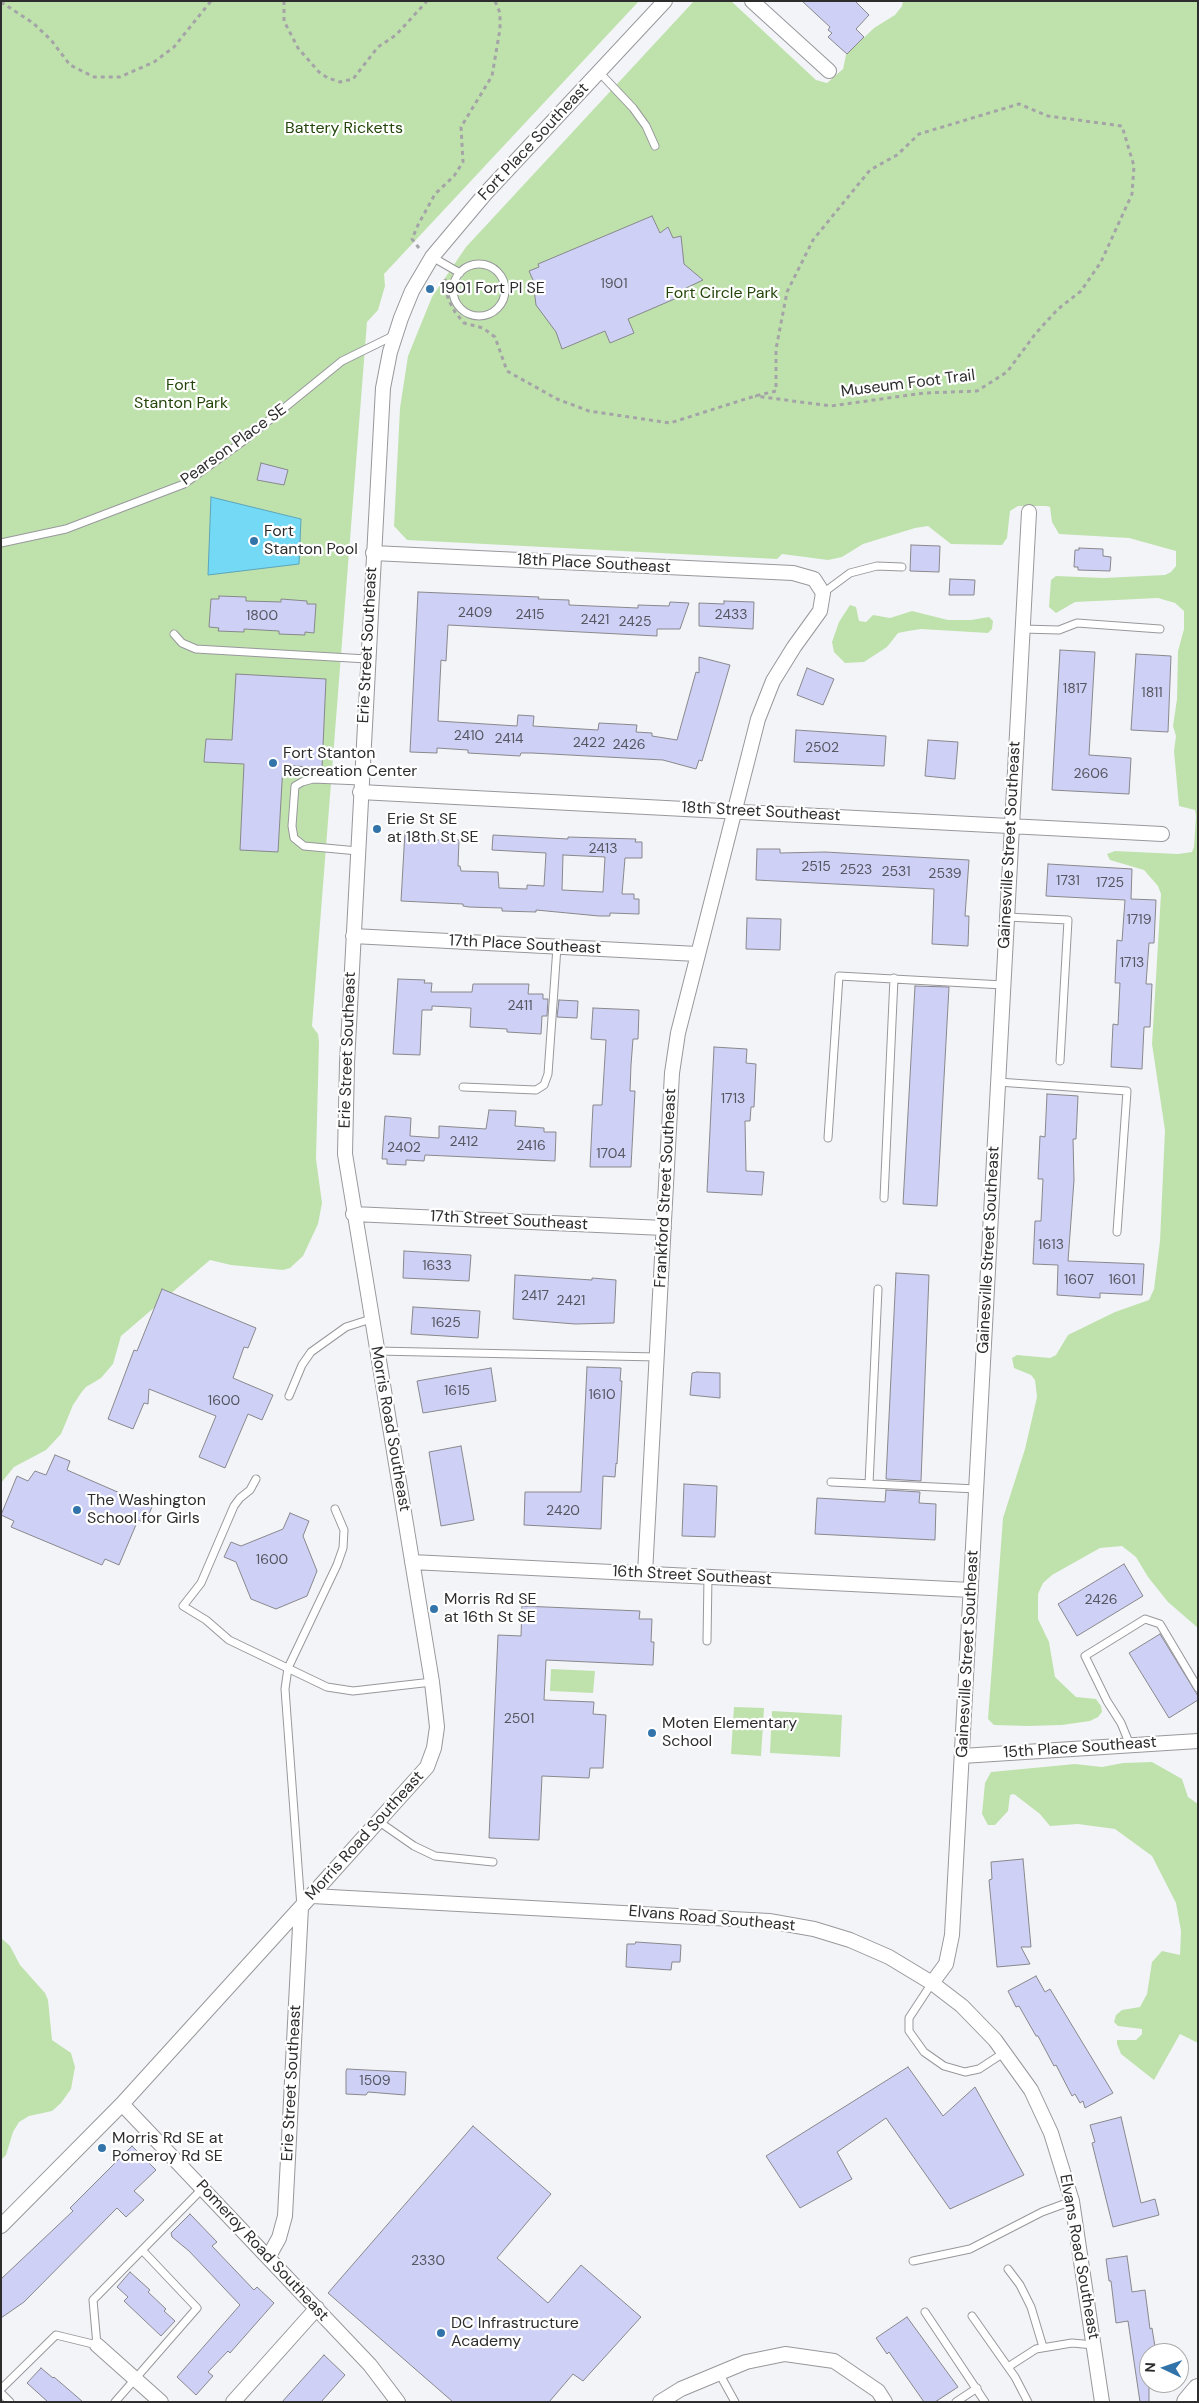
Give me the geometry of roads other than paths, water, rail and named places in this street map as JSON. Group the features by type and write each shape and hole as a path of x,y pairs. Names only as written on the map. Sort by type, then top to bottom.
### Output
{"street":[{"name":"Fort Place Southeast","path":"412,291 432,257 485,194 665,1"},
{"path":"752,1 829,71"},
{"name":"Erie Street Southeast","path":"353,1214 345,1147 353,936 383,388 395,335 412,291"},
{"name":"Gainesville Street Southeast","path":"932,1983 946,1964 951,1944 1029,512"},
{"name":"18th Place Southeast","path":"373,553 793,573 814,580 823,593"},
{"path":"734,811 752,739 770,687 794,646 820,612 823,593"},
{"name":"18th Street Southeast","path":"361,786 734,811 1162,834"},
{"name":"Frankford Street Southeast","path":"645,1573 672,1073 678,1033 734,811"},
{"name":"17th Place Southeast","path":"353,936 697,954"},
{"name":"17th Street Southeast","path":"353,1214 664,1228"},
{"name":"Morris Road Southeast","path":"1,2226 122,2104 312,1896 427,1767 431,1758 437,1727 432,1682 353,1214"},
{"name":"16th Street Southeast","path":"412,1562 971,1590"},
{"name":"15th Place Southeast","path":"962,1756 1198,1741"},
{"name":"Elvans Road Southeast","path":"312,1896 768,1921 814,1929 850,1940 893,1959 932,1983 966,2010 1005,2052 1034,2095 1052,2133 1072,2201 1102,2402"},
{"name":"Erie Street Southeast","path":"268,2256 279,2238 285,2216 301,1907"},
{"name":"Pomeroy Road Southeast","path":"122,2104 377,2372 392,2400"},
{"path":"233,2402 317,2308"},
{"path":"97,2345 161,2402"},
{"path":"660,2402 681,2389 746,2362 785,2354 834,2361 878,2391 885,2402"},
{"path":"1188,2402 1198,2390"}],"lane":[{"path":"599,72 633,108 646,126 655,146"},
{"path":"432,257 460,273"},
{"path":"473,264 485,264 495,269 502,278 505,290 502,302 496,309 480,316 467,313 455,301 453,288 460,273 473,264"},
{"name":"Pearson Place SE","path":"1,544 66,529 184,484 246,439 342,361 395,335"},
{"path":"823,593 850,572 877,566 902,567"},
{"path":"1022,630 1059,630 1077,623 1160,629"},
{"path":"174,634 182,643 196,649 367,659"},
{"path":"358,851 304,846 294,838 292,826 295,786 313,779 361,786"},
{"path":"1006,917 1068,920 1060,1061"},
{"path":"463,1087 536,1090 544,1085 548,1074 557,947"},
{"path":"828,1138 839,976 1003,985"},
{"path":"884,1198 894,978"},
{"path":"998,1082 1127,1091 1117,1232"},
{"path":"869,1484 878,1289"},
{"path":"289,1396 302,1365 311,1352 346,1327 371,1319"},
{"path":"376,1351 657,1358"},
{"path":"256,1479 250,1490 234,1506 201,1583 182,1606 206,1620 229,1640 340,1690 374,1690 432,1682"},
{"path":"831,1482 976,1488"},
{"path":"301,1907 285,1689 288,1668 337,1565 343,1548 344,1530 335,1509"},
{"path":"707,1641 708,1576"},
{"path":"1130,1745 1121,1723 1107,1701 1085,1656 1145,1619 1160,1624 1198,1688"},
{"path":"378,1821 414,1846 435,1856 493,1862"},
{"path":"932,1983 909,2018 909,2031 924,2052 944,2066 965,2072 979,2069 1005,2052"},
{"path":"1,2389 56,2335 97,2345 94,2300 203,2188"},
{"path":"912,2261 970,2250 1042,2212 1072,2201"},
{"path":"115,2402 197,2308 142,2250"},
{"path":"1008,2269 1020,2285 1031,2306 1043,2347"},
{"path":"925,2312 985,2402"},
{"path":"972,2316 1008,2368 1028,2402"},
{"path":"1008,2368 1022,2357 1043,2347 1072,2343 1094,2345"},
{"path":"719,2373 735,2402"},
{"path":"956,2402 977,2388"},
{"path":"1,2393 10,2402"}],"water":[{"name":"Fort Stanton Pool","path":"211,497 301,519 299,564 208,575"}],"place":[{"name":"1901 Fort Pl SE","path":"430,289"},
{"name":"Fort Stanton Pool","path":"254,541"},
{"name":"Fort Stanton Recreation Center","path":"273,763"},
{"name":"Erie St SE at 18th St SE","path":"377,829"},
{"name":"The Washington School for Girls","path":"77,1510"},
{"name":"Morris Rd SE at 16th St SE","path":"434,1609"},
{"name":"Moten Elementary School","path":"652,1733"},
{"name":"Morris Rd SE at Pomeroy Rd SE","path":"102,2148"},
{"name":"DC Infrastructure Academy","path":"441,2333"}],"park label":[{"name":"Battery Ricketts","path":"344,129"},
{"name":"Fort Circle Park","path":"722,294"},
{"name":"Fort Stanton Park","path":"181,395"}]}
